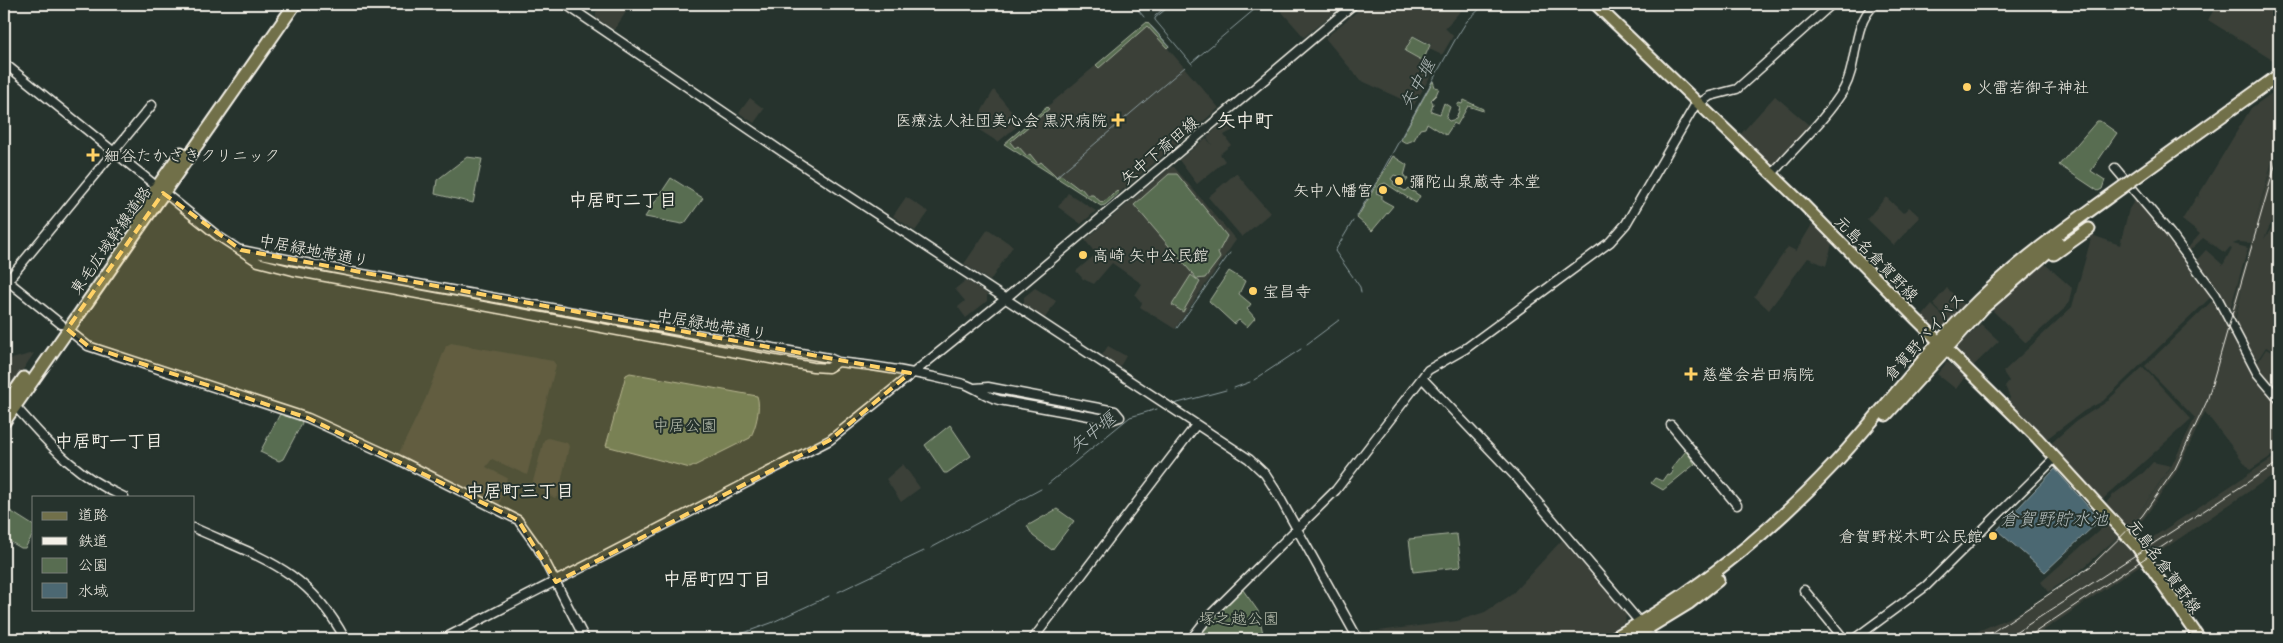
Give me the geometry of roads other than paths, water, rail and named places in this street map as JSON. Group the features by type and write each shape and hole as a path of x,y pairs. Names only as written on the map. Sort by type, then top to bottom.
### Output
{"highway":[{"name":"東毛広域幹線道路","path":"160,190 286,4"},
{"name":"東毛広域幹線道路","path":"4,422 8,402 295,4"},
{"name":"倉賀野バイパス","path":"1630,639 1647,631 1779,519 1837,461 1942,345 1979,300 2279,74"},
{"name":"倉賀野バイパス","path":"2126,188 2279,83"},
{"path":"2089,229 2031,272 2019,270 2022,255 2103,195"},
{"name":"倉賀野バイパス","path":"1612,639 1647,631"}],"main road":[{"name":"元島名倉賀野線","path":"1595,4 1772,174 2055,458 2137,547 2200,639"}],"street":[{"path":"565,4 790,157 1249,459 1265,474 1358,639"},
{"name":"矢中下斎田線","path":"443,639 830,440 910,373 1005,299 1354,4"},
{"path":"1191,639 1215,609 1298,530 1336,490 1377,440 1428,370 1465,349 1610,242 1626,224 1692,110 1710,96 1737,89 1832,4"},
{"path":"1772,174 1842,92 1850,74 1864,16 1875,4"},
{"path":"4,63 218,236 241,250"},
{"path":"152,105 5,281 88,346 308,418 393,457 518,520 538,548 585,639"},
{"path":"2115,168 2170,233 2216,295 2257,373 2279,399"},
{"name":"中居緑地帯通り","path":"241,250 357,273 829,358 838,362 910,373 975,388 988,387 1115,411 1120,417 1111,420 999,400 989,398 975,388"},
{"name":"中居緑地帯通り","path":"241,250 258,262 300,273 813,367 828,368 838,362"},
{"path":"1422,378 1517,478 1647,631"},
{"path":"8,402 44,441 72,466 122,496"},
{"path":"1033,639 1196,425"},
{"path":"1671,425 1737,506"},
{"path":"1854,639 1926,586 2055,458"},
{"path":"195,528 286,571 306,586 323,605 345,639"},
{"path":"1804,590 1844,639"}],"water":[{"name":"倉賀野貯水池","path":"2055,469 2100,520 2045,572 1997,530"}],"waterway":[{"path":"1133,4 1144,17"},
{"path":"1155,16 1169,4"},
{"path":"1172,4 1155,20 1192,64"},
{"path":"1192,62 1261,4"},
{"name":"矢中堰","path":"1377,181 1455,40 1467,21 1485,4"},
{"path":"1151,26 1169,46"},
{"path":"1056,177 1185,67"},
{"name":"矢中堰","path":"1357,216 1376,183"},
{"name":"矢中堰","path":"1353,221 1335,251 1360,287 1361,293"},
{"path":"1177,328 1230,253"},
{"name":"矢中堰","path":"1307,344 1339,320"},
{"name":"矢中堰","path":"1254,380 1301,349"},
{"name":"矢中堰","path":"1234,388 1250,382"},
{"name":"矢中堰","path":"1174,404 1226,390"},
{"name":"矢中堰","path":"1048,484 1130,417 1157,409"},
{"name":"矢中堰","path":"931,548 1041,489"},
{"name":"矢中堰","path":"838,592 924,551"},
{"name":"矢中堰","path":"727,639 771,623 829,596"}],"railway":[{"path":"1982,639 2091,566 2142,516 2175,469 2207,401 2279,152"},
{"path":"2006,639 2279,462"},
{"path":"2025,639 2172,540"}],"place":[{"name":"火雷若御子神社","path":"1967,87"},
{"name":"医療法人社団美心会 黒沢病院","path":"1118,120"},
{"name":"細谷たかさきクリニック","path":"93,155"},
{"name":"彌陀山泉蔵寺 本堂","path":"1399,181"},
{"name":"矢中八幡宮","path":"1383,190"},
{"name":"高崎 矢中公民館","path":"1083,255"},
{"name":"宝昌寺","path":"1253,291"},
{"name":"慈瑩会岩田病院","path":"1691,374"},
{"name":"倉賀野桜木町公民館","path":"1993,536"}],"district":[{"name":"矢中町","path":"1245,120"},
{"name":"中居町二丁目","path":"623,199"},
{"name":"中居町一丁目","path":"109,440"},
{"name":"中居町三丁目","path":"520,490"},
{"name":"中居町四丁目","path":"717,578"}],"park label":[{"name":"中居公園","path":"685,425"},
{"name":"塚之越公園","path":"1239,618"}]}
